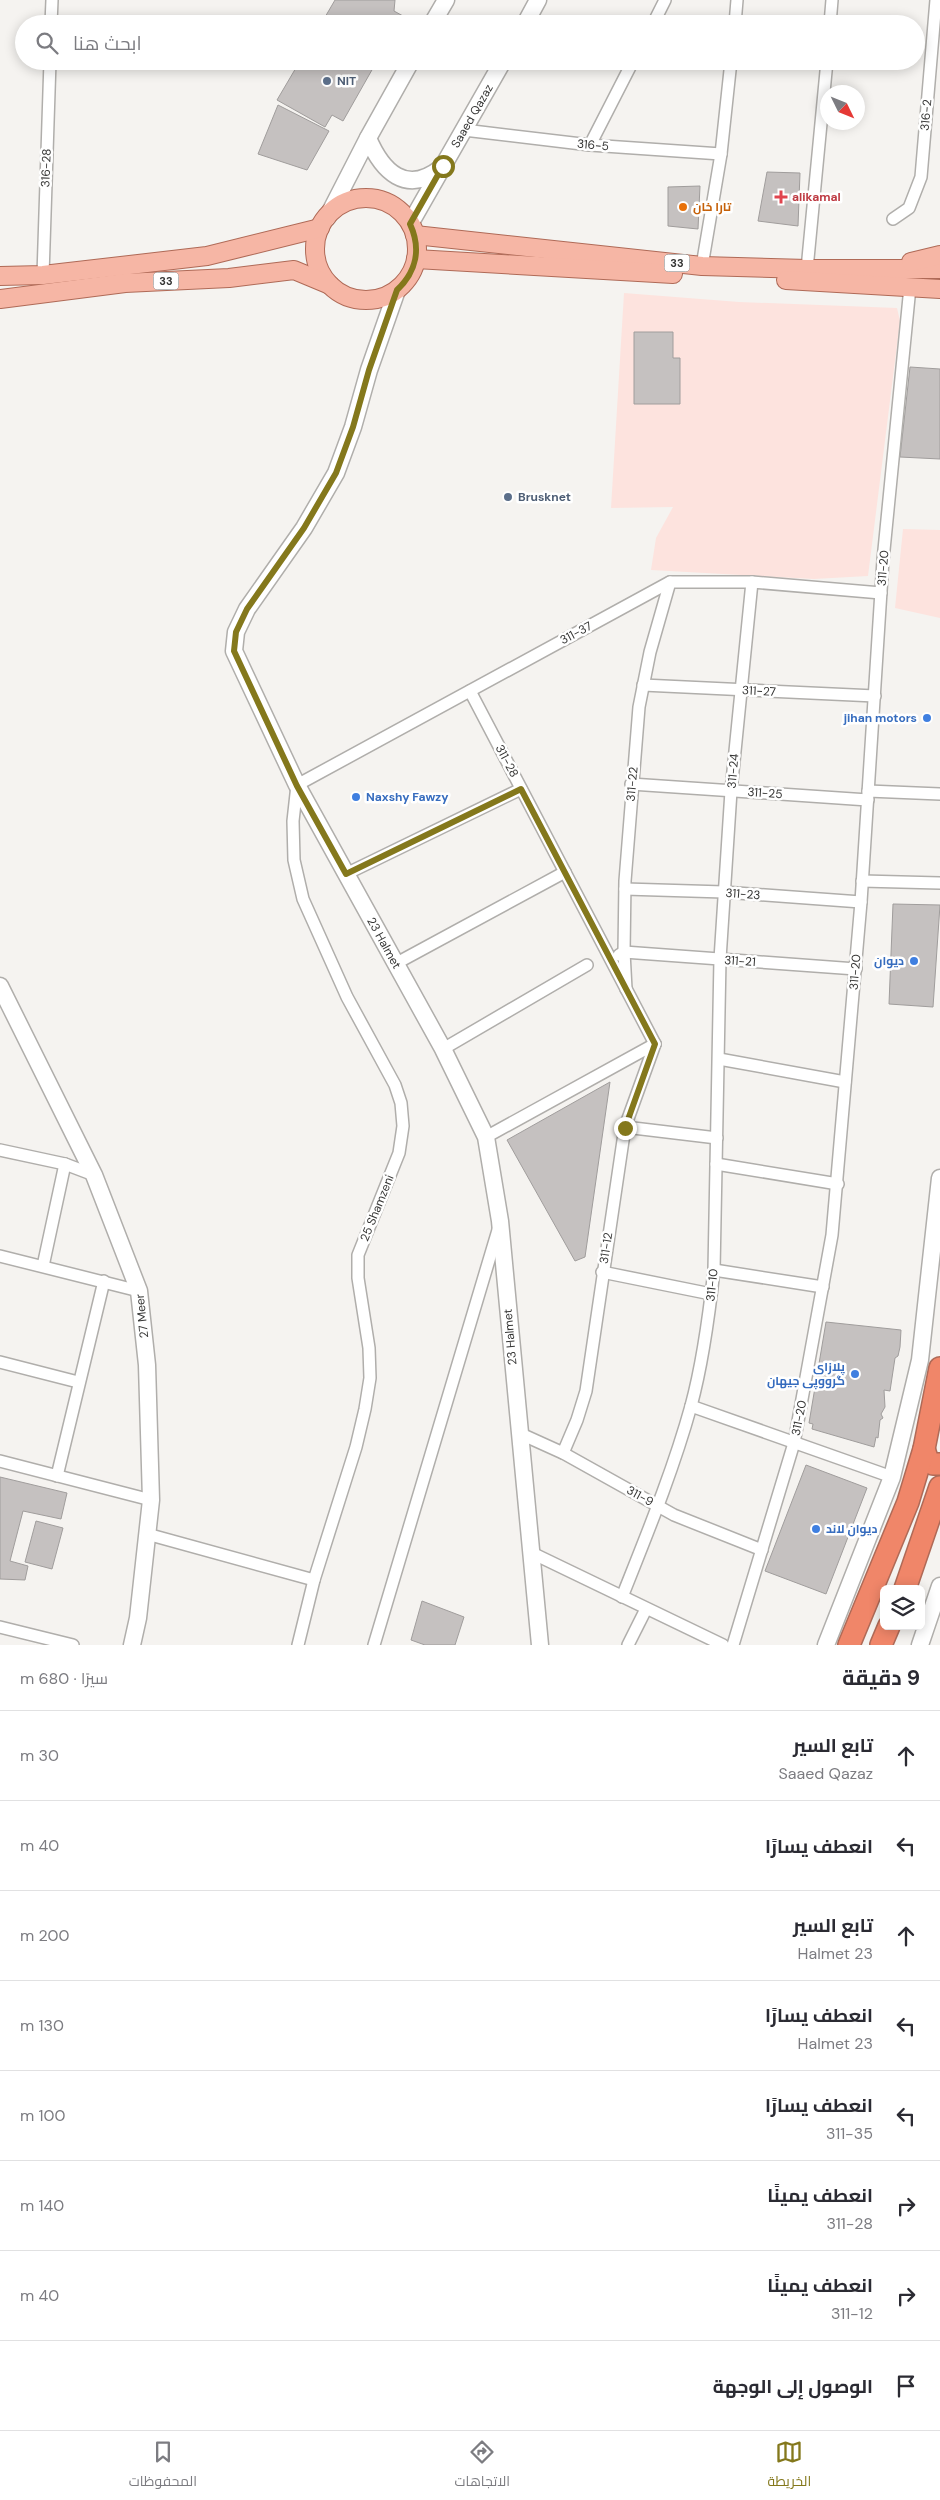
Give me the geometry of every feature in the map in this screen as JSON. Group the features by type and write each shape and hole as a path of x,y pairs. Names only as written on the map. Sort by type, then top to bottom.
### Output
{"highway":[{"path":"849,1645 908,1502 924,1448 940,1368"},
{"path":"924,1448 928,1461 940,1464"},
{"path":"906,1585 940,1488"},
{"path":"908,1502 919,1497 931,1503 933,1509"},
{"path":"881,1645 887,1630"}],"main road":[{"name":"33","path":"0,276 43,275 207,256 324,223 346,203 370,198 393,206 413,229 702,266 807,269 940,269"},
{"name":"33","path":"324,223 316,252 318,264 330,285"},
{"path":"397,290 406,281 416,259 413,229"},
{"path":"882,269 940,254"},
{"name":"33","path":"416,259 940,289"},
{"name":"33","path":"0,299 125,283 228,278 294,270 330,285 350,298 362,300 375,299 397,290"},
{"path":"910,287 940,302"}],"street":[{"path":"51,15 52,0"},
{"path":"437,15 446,0"},
{"path":"530,15 538,0"},
{"path":"658,15 665,0"},
{"path":"736,15 737,0"},
{"path":"831,15 832,0"},
{"name":"316-2","path":"893,219 909,208 921,177 936,0"},
{"name":"316-28","path":"43,275 50,70"},
{"path":"324,223 406,70"},
{"name":"Saaed Qazaz","path":"413,229 443,166 498,70"},
{"path":"590,145 628,70"},
{"path":"702,266 722,154 730,70"},
{"path":"807,269 825,70"},
{"name":"316-5","path":"464,130 590,145 722,154"},
{"path":"368,138 380,164 400,178 415,180 426,178 443,166"},
{"name":"311-20","path":"733,1645 794,1443 823,1287 838,1184 861,902 881,593 910,287"},
{"name":"23 Halmet","path":"397,290 369,370 353,427 336,473 304,528 247,609 236,632 234,651 236,660 297,786 443,1049 486,1137 500,1221 540,1645"},
{"name":"311-37","path":"297,786 670,582 752,582 881,593"},
{"name":"311-22","path":"626,989 624,952 625,889 632,784 643,685 650,652 670,582"},
{"name":"311-24","path":"720,960 731,791 752,582"},
{"name":"311-27","path":"643,685 874,696"},
{"name":"311-28","path":"470,691 655,1044"},
{"name":"311-25","path":"632,784 731,791 868,796 940,794"},
{"name":"25 Shamzeni","path":"297,786 293,821 294,860 303,899 348,997 394,1084 401,1102 404,1126 396,1161 358,1255 358,1278 369,1348 370,1378 356,1447 314,1580 298,1645"},
{"path":"346,874 521,789"},
{"path":"395,964 565,872"},
{"path":"862,881 940,883"},
{"name":"311-23","path":"625,889 724,892 861,902"},
{"path":"611,960 624,952"},
{"name":"311-21","path":"624,952 856,969"},
{"name":"311-10","path":"622,1597 658,1507 691,1406 711,1294 714,1270 720,960"},
{"path":"443,1049 587,965"},
{"name":"27 Meer","path":"0,986 94,1175 139,1291 147,1365 150,1500 138,1618 132,1645"},
{"path":"486,1137 655,1044"},
{"name":"311-12","path":"562,1453 577,1420 586,1392 602,1272 625,1128 655,1044"},
{"path":"719,1059 845,1082"},
{"path":"625,1128 717,1138"},
{"path":"0,1150 65,1164 94,1175"},
{"path":"43,1266 65,1164"},
{"path":"716,1164 838,1184"},
{"path":"826,1645 892,1477 920,1360 940,1178"},
{"path":"374,1645 500,1221"},
{"path":"0,1256 139,1291"},
{"path":"714,1270 823,1287"},
{"path":"602,1272 711,1294"},
{"path":"57,1476 78,1382 104,1281"},
{"path":"0,1362 78,1382"},
{"path":"691,1406 892,1477"},
{"name":"311-9","path":"521,1434 562,1453 658,1507 692,1523 762,1550"},
{"path":"0,1461 150,1500"},
{"path":"147,1534 314,1580"},
{"path":"532,1553 723,1645"},
{"path":"920,1645 940,1586"},
{"path":"628,1645 646,1609"},
{"path":"0,1627 73,1645"}],"shaded area":[{"path":"624,293 739,302 897,308 900,321 868,576 814,579 651,570 656,538 673,507 611,508"},
{"path":"903,529 940,530 940,618 895,608"}],"building":[{"path":"335,0 395,0 394,11 401,15 326,15"},
{"name":"NIT","path":"295,70 372,70 343,121 332,115 325,127 277,100"},
{"path":"278,105 329,131 307,170 258,154"},
{"name":"alikamal","path":"767,172 800,173 798,226 758,221"},
{"name":"تارا خان","path":"700,186 698,229 668,226 668,187"},
{"path":"634,332 673,332 673,358 680,358 680,404 634,404"},
{"path":"910,367 940,369 940,459 900,457"},
{"name":"دیوان","path":"893,904 940,905 933,1007 889,1004"},
{"path":"610,1082 585,1257 575,1261 507,1140"},
{"name":"پلازای گرووپی جیهان","path":"826,1322 901,1330 900,1347 898,1356 895,1358 890,1391 884,1390 885,1407 881,1414 883,1418 880,1420 878,1438 876,1437 874,1447 812,1429 813,1424 809,1423"},
{"name":"دیوان لاند","path":"806,1465 867,1488 826,1594 765,1571"},
{"path":"0,1477 67,1493 61,1519 23,1511 10,1561 28,1566 25,1580 0,1579"},
{"path":"36,1521 63,1528 52,1569 25,1562"},
{"path":"422,1601 464,1617 455,1645 425,1645 411,1640"}],"place":[{"name":"NIT","path":"327,81"},
{"name":"alikamal","path":"781,197"},
{"name":"تارا خان","path":"683,207"},
{"name":"Brusknet","path":"508,497"},
{"name":"jihan motors","path":"927,718"},
{"name":"Naxshy Fawzy","path":"356,797"},
{"name":"دیوان","path":"914,961"},
{"name":"پلازای گرووپی جیهان","path":"855,1374"},
{"name":"دیوان لاند","path":"816,1529"}],"route":[{"path":"443,166 410,224 415,235 416,259 406,281 397,290 386,319 353,427 336,473 304,528 247,609 236,632 234,651 236,660 297,786 346,874 521,789 655,1044 625,1128"}]}
